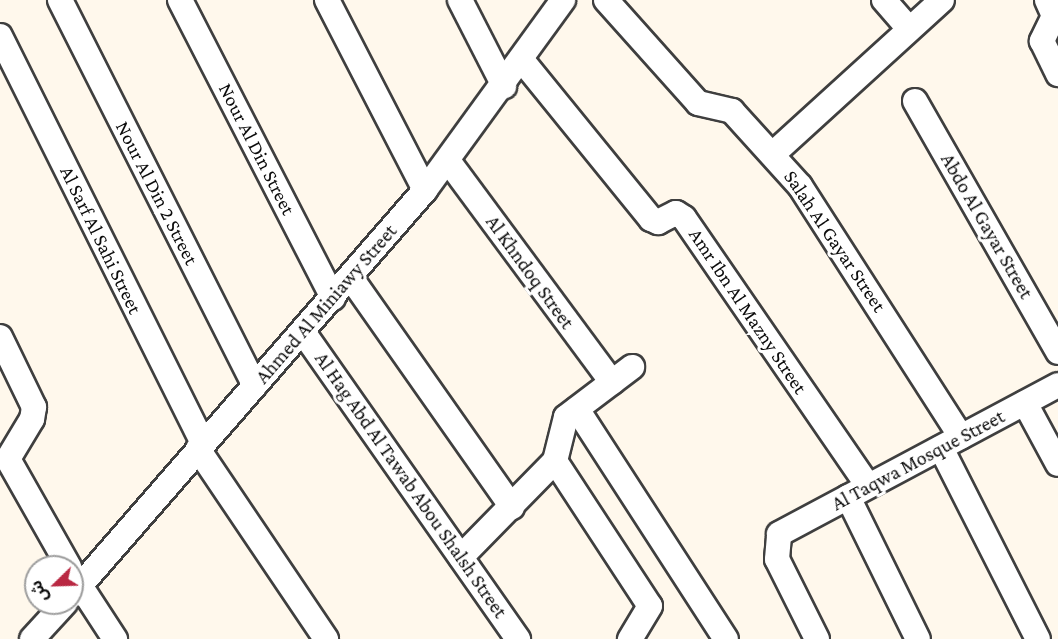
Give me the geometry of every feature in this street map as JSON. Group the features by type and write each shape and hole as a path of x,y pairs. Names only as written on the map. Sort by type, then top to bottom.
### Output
{"street":[{"name":"Nour Al Din 2 Street","path":"60,0 255,386"},
{"name":"Nour Al Din Street","path":"180,0 333,298"},
{"path":"327,0 425,190"},
{"path":"460,0 504,86"},
{"name":"Salah Al Gayar Street","path":"606,0 698,103 732,111 774,153 829,225 951,443 1038,639"},
{"path":"884,0 909,28"},
{"path":"774,153 942,0"},
{"path":"1047,0 1054,16 1042,41 1058,74"},
{"name":"Ahmed Al Miniawy Street","path":"84,571 255,386 351,278 449,162 561,1"},
{"name":"Al Sarf Al Sahi Street","path":"0,36 200,447 326,639"},
{"name":"Amr Ibn Al Mazny Street","path":"521,59 651,219 658,222 676,213 684,218 858,492"},
{"name":"Abdo Al Gayar Street","path":"915,101 1058,352"},
{"name":"Al Khndoq Street","path":"449,162 612,382"},
{"path":"351,278 512,507"},
{"name":"Al Hag Abd Al Tawab Abou Shalsh Street","path":"303,332 518,639"},
{"path":"0,337 34,407 32,419 8,459 56,555"},
{"path":"461,556 555,461 566,417 632,367"},
{"name":"Al Taqwa Mosque Street","path":"817,639 777,559 779,534 1058,385"},
{"path":"1026,403 1058,464"},
{"path":"577,409 726,639"},
{"path":"555,461 650,606 630,639"},
{"path":"858,492 918,639"},
{"path":"84,601 115,639"},
{"name":"Ahmed Al Miniawy Street","path":"37,637 51,615"}]}
